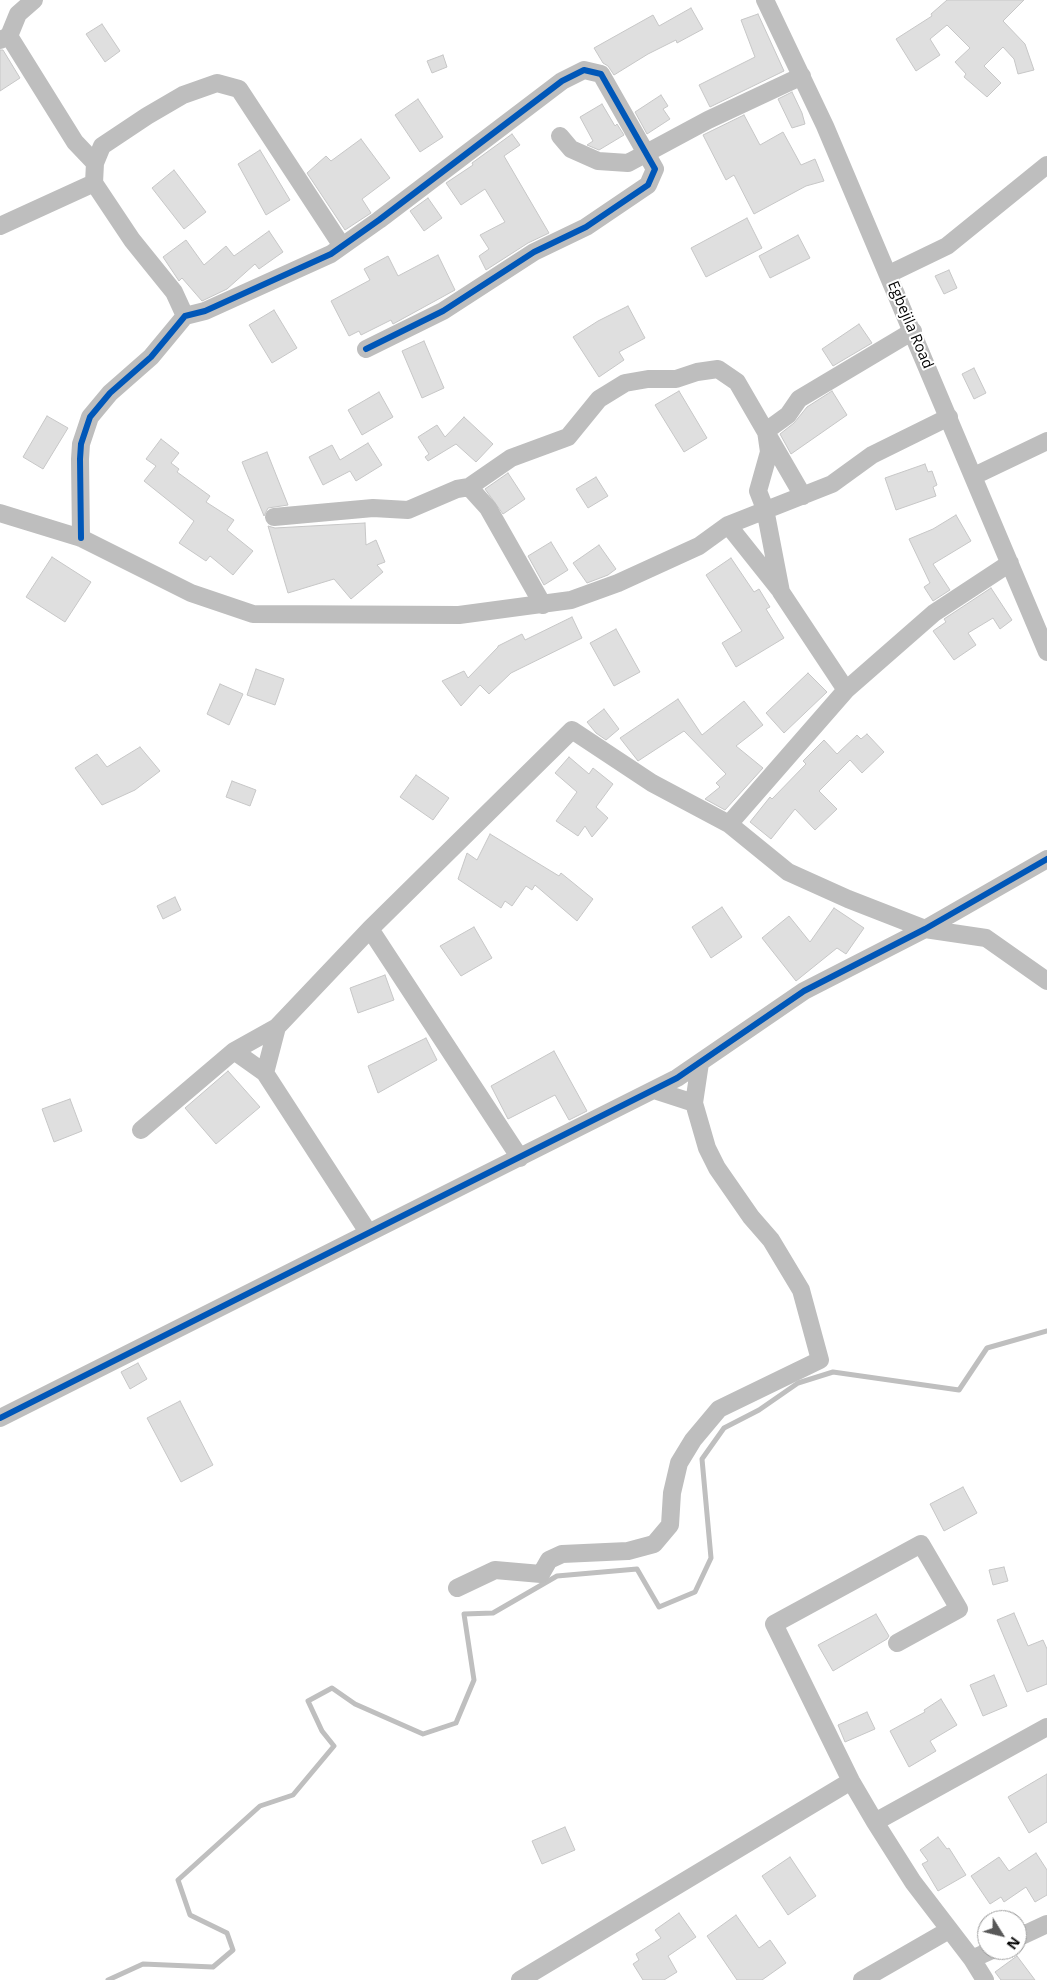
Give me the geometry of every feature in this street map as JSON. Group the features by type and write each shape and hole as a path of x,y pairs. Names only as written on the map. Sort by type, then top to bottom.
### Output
{"street":[{"path":"34,0 18,14 4,38 75,142 95,163"},
{"name":"Egbejila Road","path":"765,0 826,126 1047,652"},
{"path":"81,538 80,459 82,444 90,417 110,393 151,357 185,316 205,311 320,260 379,220 562,82 584,70 601,74 654,169 648,184 620,206 586,228 534,252 443,311 366,349"},
{"path":"560,136 571,149 598,161 628,163 708,120 802,76"},
{"path":"185,316 174,292 132,240 94,183 95,163 102,146 183,95 217,83 239,88 342,246"},
{"path":"889,274 947,246 1047,165"},
{"path":"0,226 94,183"},
{"path":"766,431 788,415 799,399 913,331"},
{"path":"274,517 373,508 408,510 457,489 469,487 511,458 568,437 599,399 626,382 648,379 676,379 697,372 718,369 736,382 803,496"},
{"path":"0,513 81,538 191,593 253,614 459,615 571,600 618,583 699,546 728,525 832,484 872,455 949,417"},
{"path":"766,431 769,452 758,491 765,509 781,592"},
{"path":"974,476 1047,441"},
{"path":"469,487 488,508 543,605"},
{"path":"728,525 781,592 846,690"},
{"path":"730,824 846,690 934,613 1010,563"},
{"path":"141,1130 234,1051 277,1027 370,929 572,730 652,783 730,824 788,872 848,899 925,928 986,938 1047,980"},
{"path":"0,1418 654,1090 700,1063 804,991 925,928 1047,859"},
{"path":"370,929 520,1158"},
{"path":"265,1073 277,1027"},
{"path":"234,1051 265,1073 368,1232"},
{"path":"457,1588 495,1570 540,1574 550,1560 562,1554 628,1551 654,1544 670,1525 672,1492 678,1463 693,1440 720,1409 820,1360 801,1290 771,1240 751,1217 717,1168 707,1148 694,1104 700,1063"},
{"path":"654,1090 694,1104"},
{"path":"897,1643 959,1609 921,1544 774,1624 851,1781 875,1822 913,1882 972,1959 985,1980"},
{"path":"875,1822 1047,1727"},
{"path":"520,1980 851,1781"},
{"path":"1027,1933 1047,1924"},
{"path":"862,1980 950,1930"},
{"path":"972,1959 977,1957"}],"building":[{"path":"947,0 1024,0 1003,21 1025,44 1034,70 1018,74 1014,59 1003,47 984,66 1001,83 987,97 964,77 966,74 955,62 970,48 947,25 930,39 940,55 916,71 896,39 932,16 931,14"},
{"path":"691,8 703,29 677,43 676,40 648,54 614,75 608,66 603,63 594,48 653,15 659,26"},
{"path":"758,14 784,71 710,107 699,85 755,57 741,20"},
{"path":"102,24 120,51 105,62 86,34"},
{"path":"0,50 3,50 20,78 0,91"},
{"path":"443,55 447,67 432,73 427,61"},
{"path":"792,92 805,124 792,128 778,99"},
{"path":"661,95 668,106 663,109 670,119 647,134 635,112"},
{"path":"418,99 443,137 420,152 395,115"},
{"path":"602,104 615,126 617,124 624,135 599,150 587,145 593,141 580,117"},
{"path":"744,115 760,145 783,132 801,165 815,159 824,181 806,186 754,214 734,175 726,180 703,135"},
{"path":"512,134 520,145 504,156 549,233 528,243 486,270 479,256 489,249 480,235 505,222 485,189 461,205 446,183 473,165 472,163"},
{"path":"361,139 390,178 362,199 371,213 345,230 307,173 326,156 331,161"},
{"path":"260,150 290,200 266,215 238,164"},
{"path":"174,170 206,212 184,229 152,188"},
{"path":"428,198 442,218 424,231 410,211"},
{"path":"747,218 762,248 706,277 691,248"},
{"path":"269,231 283,252 259,269 255,264 227,289 202,301 182,278 179,281 163,257 186,240 204,265 226,246 234,256"},
{"path":"798,235 810,258 770,278 759,256"},
{"path":"438,255 455,290 393,324 391,320 361,335 359,331 349,336 331,301 370,280 364,269 388,256 398,276"},
{"path":"949,270 957,288 944,294 935,276"},
{"path":"628,306 645,338 619,352 624,360 599,377 573,337 598,321"},
{"path":"274,310 297,348 272,363 249,325"},
{"path":"859,324 872,343 833,366 822,349"},
{"path":"424,341 444,388 422,398 402,351"},
{"path":"974,368 986,393 974,399 962,374"},
{"path":"679,391 707,438 684,452 655,405"},
{"path":"832,391 847,415 791,454 780,434 794,423 807,407"},
{"path":"379,392 393,417 362,435 348,410"},
{"path":"47,416 68,428 43,469 23,457"},
{"path":"464,417 493,444 476,462 456,444 428,461 425,457 429,454 418,437 437,425 445,437"},
{"path":"161,439 179,453 171,463 179,469 177,472 210,496 206,502 234,520 227,530 253,551 233,575 210,556 206,561 179,543 194,521 144,481 156,466 146,459"},
{"path":"368,443 382,465 356,481 350,471 323,485 309,457 332,445 340,460"},
{"path":"267,452 288,505 268,508 264,516 242,462"},
{"path":"925,464 928,472 932,471 937,485 933,487 936,496 896,510 885,478"},
{"path":"508,473 525,499 503,514 485,489"},
{"path":"596,477 608,496 588,508 576,489"},
{"path":"956,515 971,541 933,564 950,590 933,601 924,587 930,583 909,539 933,529"},
{"path":"365,523 366,545 376,540 385,562 377,565 383,572 351,599 334,579 288,593 268,526 275,528"},
{"path":"551,542 568,570 544,585 528,556"},
{"path":"599,545 616,569 608,575 587,583 573,563"},
{"path":"52,557 91,582 65,622 26,597"},
{"path":"731,558 754,592 759,589 770,607 766,609 784,638 736,667 722,643 742,631 706,575"},
{"path":"991,588 1012,620 1000,629 993,618 968,633 976,645 954,660 933,631 946,622 944,619"},
{"path":"572,617 582,638 511,673 489,694 480,685 461,706 442,681 464,671 468,678 498,646 522,634 525,640"},
{"path":"616,629 640,672 614,686 590,643"},
{"path":"256,669 284,679 275,705 247,695"},
{"path":"808,673 827,692 784,733 766,713"},
{"path":"220,684 243,694 229,725 207,714"},
{"path":"678,699 702,735 744,701 763,725 736,746 763,768 725,810 705,799 720,787 716,783 726,774 684,731 638,761 620,738"},
{"path":"604,709 619,729 606,740 596,733 587,722"},
{"path":"867,734 884,752 862,773 850,760 819,791 837,809 815,830 795,809 771,839 750,822 770,797 772,799 806,764 803,761 824,740 837,754 857,735 861,739"},
{"path":"140,747 160,771 135,790 102,805 75,768 97,754 107,767"},
{"path":"569,757 589,774 593,768 613,784 596,807 608,818 592,837 585,826 578,836 556,821 577,792 555,773"},
{"path":"416,775 449,798 433,820 400,797"},
{"path":"232,781 256,790 250,806 226,797"},
{"path":"490,834 559,876 561,873 593,899 577,921 535,885 532,890 526,886 512,906 505,901 501,908 458,879 467,853 477,860"},
{"path":"175,897 181,910 163,919 157,906"},
{"path":"722,907 742,937 711,958 692,927"},
{"path":"834,908 864,928 846,954 837,948 796,981 762,938 789,916 810,942"},
{"path":"474,927 492,958 461,976 440,946"},
{"path":"385,975 394,1000 358,1013 350,988"},
{"path":"426,1038 437,1060 378,1093 368,1066"},
{"path":"554,1051 587,1111 569,1120 555,1095 508,1119 491,1086"},
{"path":"228,1071 260,1107 216,1144 185,1108"},
{"path":"70,1099 82,1131 54,1142 42,1109"},
{"path":"138,1363 147,1379 130,1389 121,1372"},
{"path":"180,1401 213,1465 181,1482 147,1418"},
{"path":"963,1487 977,1513 944,1531 930,1504"},
{"path":"1004,1567 1008,1581 993,1585 989,1570"},
{"path":"1014,1613 1028,1646 1043,1640 1047,1649 1047,1684 1027,1692 997,1620"},
{"path":"876,1614 889,1636 887,1639 833,1671 818,1645"},
{"path":"994,1675 1007,1706 983,1716 970,1685"},
{"path":"941,1699 957,1725 930,1741 936,1751 909,1767 890,1731 925,1712 924,1710"},
{"path":"867,1712 875,1729 845,1742 838,1725"},
{"path":"1047,1774 1047,1822 1029,1833 1008,1797"},
{"path":"565,1827 575,1850 542,1864 532,1841"},
{"path":"938,1837 947,1849 949,1848 966,1875 938,1891 922,1864 928,1861 920,1850"},
{"path":"1036,1853 1047,1870 1047,1895 1035,1902 1026,1887 1004,1902 1001,1897 990,1904 971,1876 999,1857 1009,1871"},
{"path":"790,1857 816,1896 788,1915 762,1876"},
{"path":"679,1913 696,1937 668,1956 677,1972 664,1980 643,1980 633,1964 639,1960 636,1954 661,1938 655,1930"},
{"path":"736,1915 759,1948 770,1940 786,1963 762,1980 737,1980 707,1936"},
{"path":"1012,1960 1020,1960 1035,1980 1001,1980 995,1972"}],"waterway":[{"path":"108,1980 143,1964 213,1967 233,1950 227,1933 190,1915 178,1880 260,1806 293,1795 334,1746 322,1731 308,1701 332,1688 355,1704 423,1734 456,1723 474,1680 464,1614 493,1613 557,1576 637,1569 659,1607 695,1592 711,1558 702,1459 724,1428 759,1410 798,1383 833,1372 959,1390 987,1348 1047,1331"}],"cycle path":[{"path":"81,538 81,444 90,417 110,393 151,357 185,316 205,311 331,254 379,220 562,81 584,70 601,74 655,169 648,185 586,227 534,252 443,311 366,349"},
{"path":"0,1418 677,1078 804,991 925,929 1047,859"}]}
